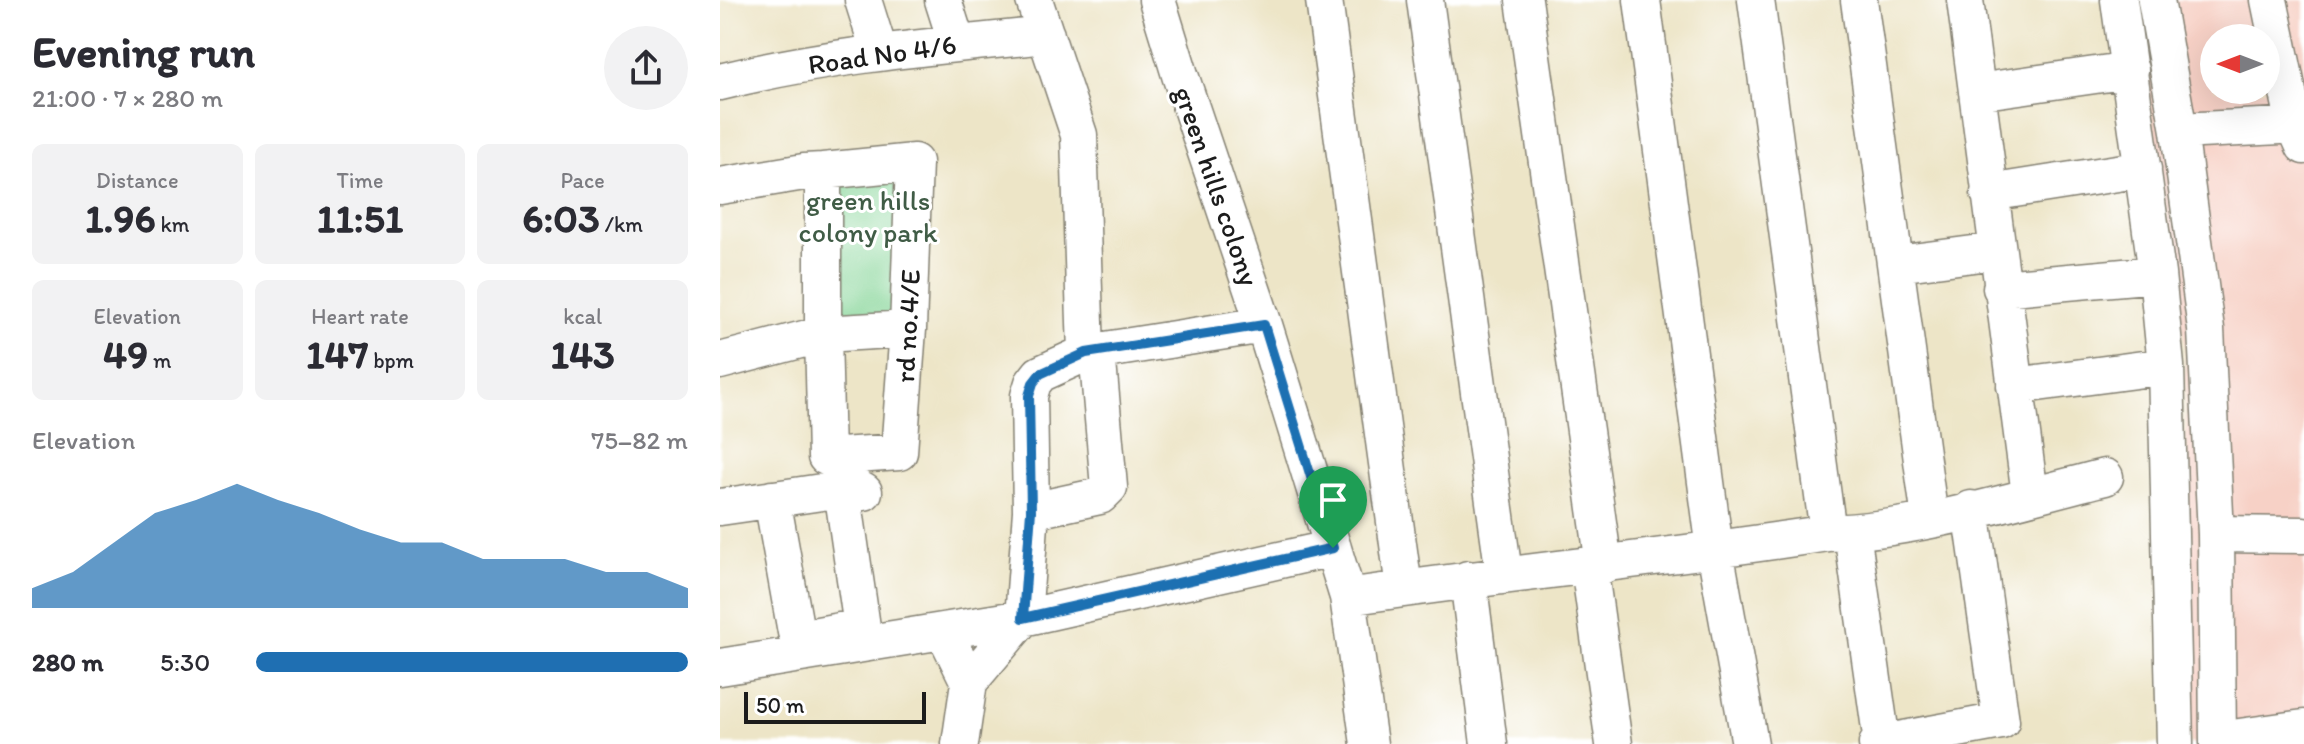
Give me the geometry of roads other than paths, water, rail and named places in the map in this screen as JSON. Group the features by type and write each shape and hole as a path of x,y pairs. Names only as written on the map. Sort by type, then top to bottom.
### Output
{"street":[{"path":"863,0 879,51"},
{"path":"943,0 957,44"},
{"path":"1031,511 1100,496 1109,487 1091,352 1079,135 1034,0"},
{"name":"green hills colony","path":"1157,0 1264,325 1348,597 1369,744"},
{"path":"1324,0 1404,588"},
{"path":"1425,0 1504,574"},
{"path":"1524,0 1597,565 1614,744"},
{"path":"1642,0 1715,550 1750,744"},
{"path":"1756,0 1840,533 1880,744 2001,721 1971,509"},
{"path":"1859,0 1930,519"},
{"path":"1965,0 2030,495"},
{"path":"2119,0 2157,274 2166,366 2175,744"},
{"path":"2156,0 2179,131 2206,329 2216,534 2218,742 2304,728"},
{"path":"2179,131 2301,132 2269,0"},
{"name":"Road No 4/6","path":"720,82 879,51 1046,35"},
{"path":"1977,92 2130,70"},
{"name":"rd no.4/E","path":"823,171 914,162 908,329 899,452 826,457 823,334"},
{"path":"1989,193 2143,169"},
{"path":"720,186 823,171 823,334"},
{"path":"1897,264 1996,251"},
{"path":"2001,288 2157,274"},
{"path":"960,744 969,682 1023,618 1031,511 1029,396 1033,383 1040,374 1091,352 1264,325"},
{"path":"720,361 823,334 908,329"},
{"path":"2015,386 2166,366"},
{"path":"1348,597 1930,519 2105,477"},
{"path":"720,507 773,509 823,504 863,490 867,497 886,640"},
{"path":"773,509 796,632 807,637 862,627 823,504"},
{"path":"2216,534 2304,535"},
{"path":"720,667 1023,618 1333,548"},
{"path":"1468,579 1489,744"},
{"path":"944,631 969,682"}],"park label":[{"name":"green hills colony park","path":"868,216"}]}
